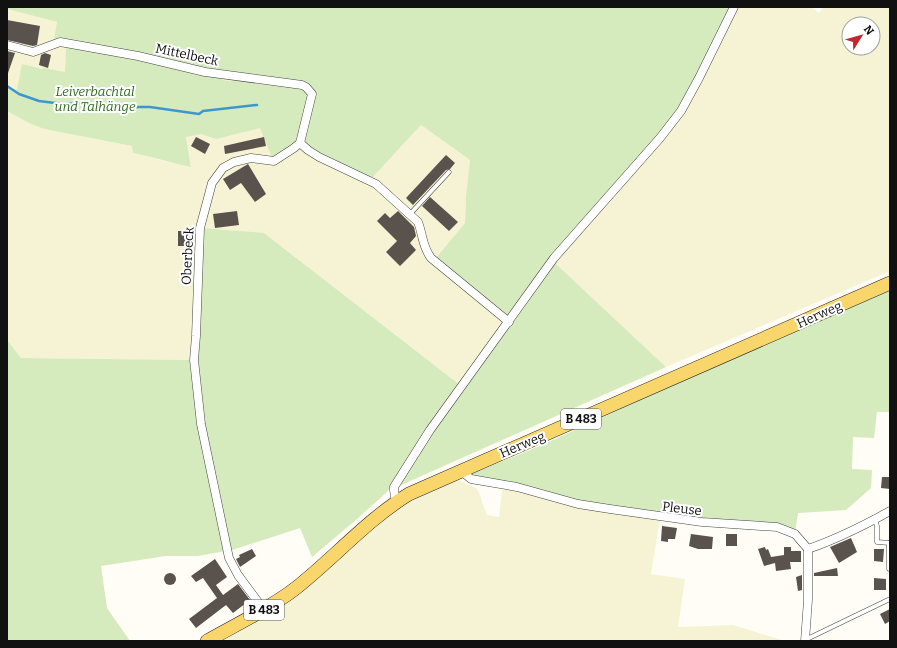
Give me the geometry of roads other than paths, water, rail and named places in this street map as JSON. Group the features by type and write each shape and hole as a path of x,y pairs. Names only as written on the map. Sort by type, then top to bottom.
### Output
{"main road":[{"name":"Herweg","path":"207,641 264,610 296,588 396,502 409,494 890,283"}],"street":[{"path":"396,502 394,487 404,469 435,422 554,258 674,121 696,85 734,7"},
{"name":"Mittelbeck","path":"7,45 33,52 60,42 138,56 205,72 302,85 312,94 300,142"},
{"path":"300,142 308,150 319,157 376,184 418,222 421,229 425,250 430,258 509,322"},
{"name":"Oberbeck","path":"264,610 238,575 229,558 201,424 194,360 200,228 212,183 223,168 234,162 251,158 274,161 294,148 300,142"},
{"name":"Pleuse","path":"461,471 471,478 488,483 517,487 578,504 702,522 777,527 795,534 808,549"},
{"path":"805,641 808,600 808,549 856,530 890,511"}],"lane":[{"path":"410,214 449,172"},
{"path":"875,520 877,526 877,542 890,543 889,569"},
{"path":"805,641 890,599"}],"waterway":[{"path":"7,86 19,94 39,101 63,104 90,103 122,107 150,107 199,114 203,111 257,105"}],"park label":[{"name":"Leiverbachtal und Talhänge","path":"95,98"}]}
